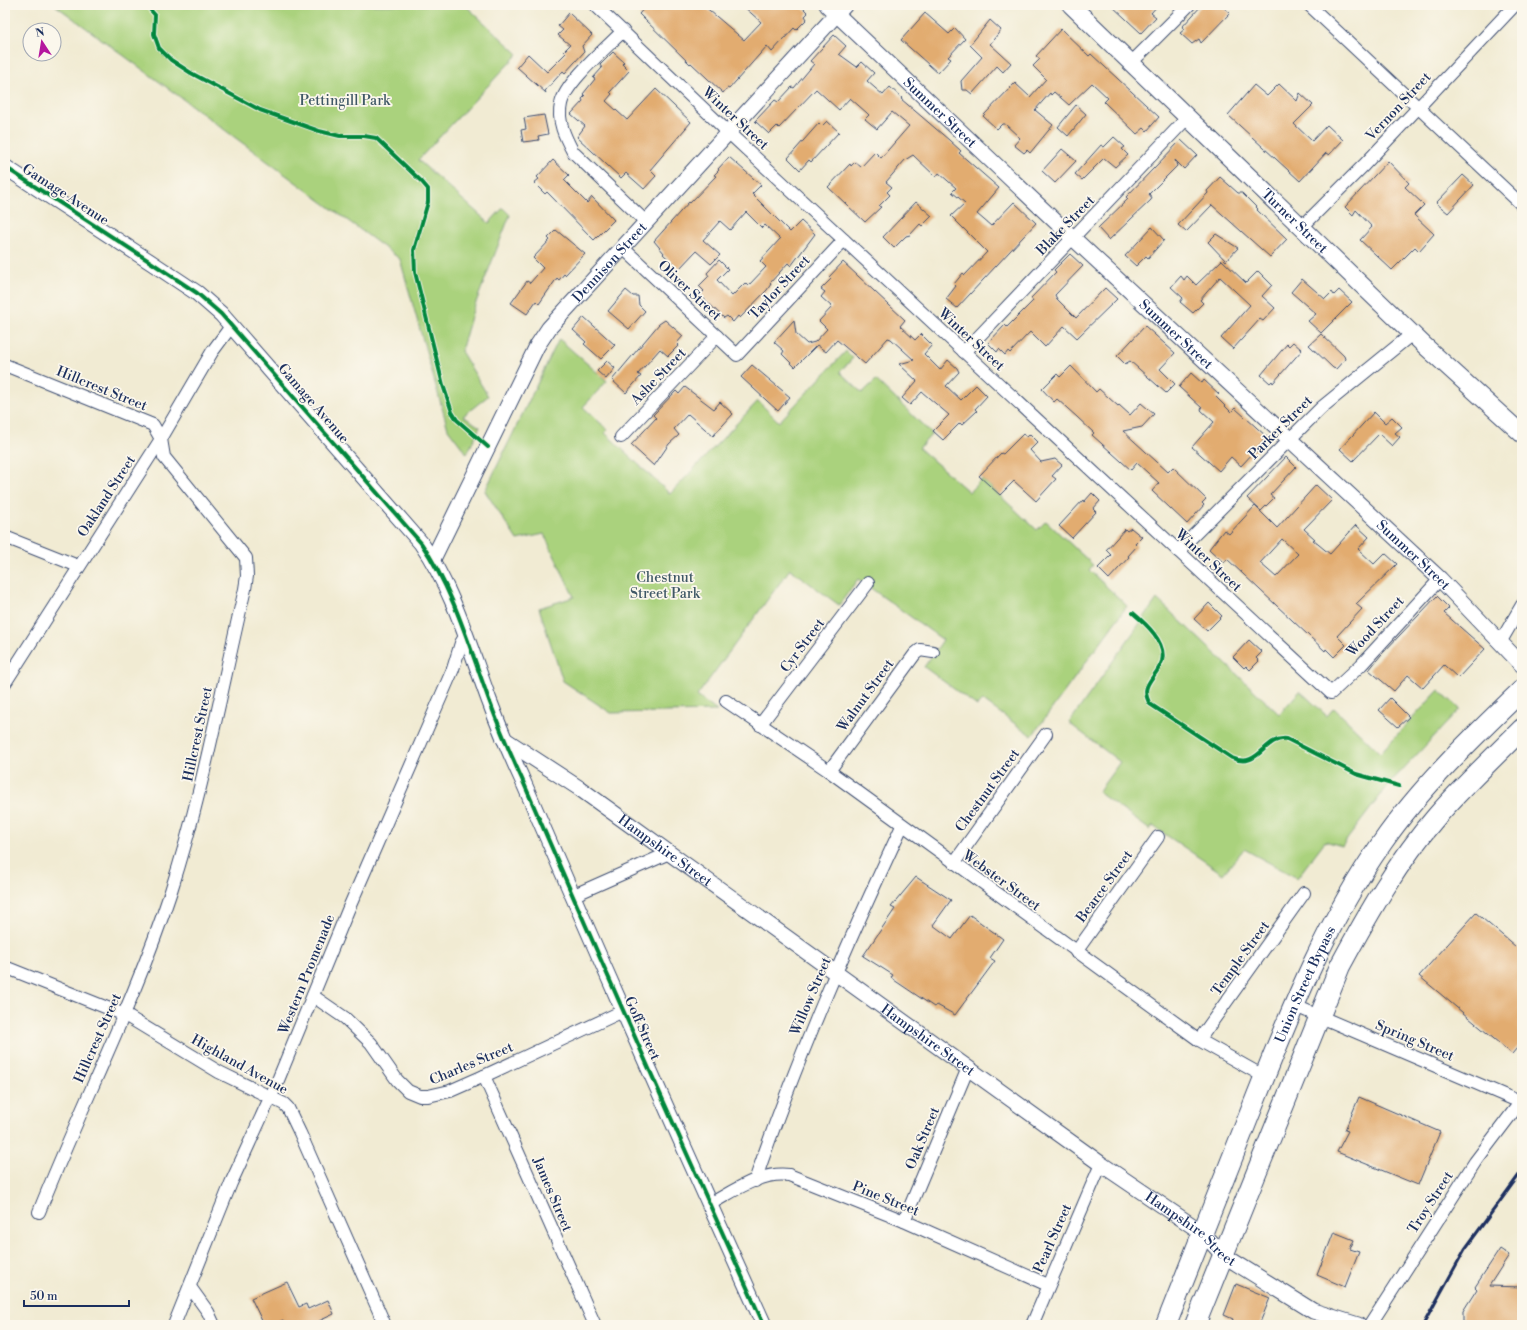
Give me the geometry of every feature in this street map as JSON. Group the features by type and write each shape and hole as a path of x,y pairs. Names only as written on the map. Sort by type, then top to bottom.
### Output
{"highway":[{"name":"Union Street Bypass","path":"1166,1325 1293,1005 1318,951 1352,889 1382,842 1416,799 1458,753 1522,690"},
{"name":"Union Street Bypass","path":"1196,1325 1343,960 1368,913 1398,868 1436,817 1476,773 1520,732"}],"main road":[{"name":"Turner Street","path":"1071,5 1302,226 1412,334 1522,434"}],"street":[{"name":"Winter Street","path":"595,5 729,133 1331,693"},
{"path":"1131,63 1189,5"},
{"path":"1309,5 1522,205"},
{"name":"Vernon Street","path":"1302,226 1515,5"},
{"name":"Dennison Street","path":"433,560 537,346 549,328 622,247 729,133 836,8"},
{"name":"Summer Street","path":"836,8 1073,238 1440,579 1522,665"},
{"path":"623,31 573,82 564,95 560,105 560,118 566,138 573,152 646,222"},
{"name":"Blake Street","path":"964,352 1188,117"},
{"name":"Gamage Avenue","path":"5,167 197,294 232,325 421,542 433,560 444,579 504,739"},
{"name":"Taylor Street","path":"737,355 844,240"},
{"name":"Oliver Street","path":"622,247 737,355"},
{"name":"Oakland Street","path":"5,683 78,566 161,439 212,352 232,325"},
{"name":"Parker Street","path":"1178,551 1321,408 1412,334"},
{"name":"Ashe Street","path":"621,437 717,336"},
{"name":"Hillcrest Street","path":"5,365 137,417 153,425 161,439 164,457 246,558 247,576 201,786 171,890 125,1015 69,1138 39,1212"},
{"path":"5,537 78,566"},
{"name":"Wood Street","path":"1331,693 1440,579"},
{"name":"Cyr Street","path":"760,724 868,583"},
{"path":"1500,641 1522,604"},
{"name":"Western Promenade","path":"174,1325 190,1288 211,1231 453,669 461,643 466,635"},
{"name":"Walnut Street","path":"828,771 915,654 920,650 933,652"},
{"name":"Webster Street","path":"726,701 828,771 1199,1040 1265,1077"},
{"name":"Chestnut Street","path":"954,863 1046,734"},
{"name":"Hampshire Street","path":"504,739 578,788 1102,1164 1203,1233 1223,1255 1313,1311 1358,1325"},
{"name":"Goff Street","path":"504,739 623,1011 764,1325"},
{"name":"Willow Street","path":"754,1181 777,1116 836,973 902,826"},
{"name":"Bearce Street","path":"1076,952 1158,837"},
{"path":"572,896 669,853"},
{"name":"Temple Street","path":"1199,1040 1304,893"},
{"name":"Highland Avenue","path":"5,967 125,1015 219,1072 270,1096 288,1108 385,1325"},
{"name":"Charles Street","path":"313,996 345,1018 371,1043 397,1080 408,1090 420,1096 436,1095 484,1076 623,1011"},
{"name":"Spring Street","path":"1293,1005 1521,1103"},
{"name":"Oak Street","path":"904,1221 968,1068"},
{"name":"James Street","path":"484,1076 595,1325"},
{"name":"Troy Street","path":"1370,1325 1474,1162 1521,1103"},
{"name":"Pearl Street","path":"1032,1325 1048,1285 1102,1164"},
{"name":"Pine Street","path":"710,1204 754,1181 772,1174 789,1175 904,1221 1048,1285"},
{"path":"190,1288 208,1312 214,1325"}],"green space":[{"name":"Pettingill Park","path":"55,5 465,5 518,54 418,160 489,223 503,208 510,215 473,310 461,351 488,396 463,416 480,427 467,454 448,429 400,259"},
{"name":"Chestnut Street Park","path":"559,339 607,381 583,407 608,430 605,433 670,494 758,401 779,422 846,351 853,358 840,372 862,393 876,380 932,434 919,448 969,492 982,479 1037,530 1046,521 1093,565 1089,570 1127,606 1032,736 982,700 977,706 924,667 943,640 858,579 839,605 790,569 697,696 717,711 611,713 563,681 539,608 574,597 544,534 517,540 485,491"},
{"path":"1157,599 1279,714 1300,691 1327,716 1334,708 1380,753 1439,690 1460,709 1390,783 1342,846 1325,841 1297,878 1244,849 1223,874 1153,826 1150,830 1098,792 1120,762 1069,723"}],"building":[{"path":"647,5 703,5 744,40 761,22 742,5 800,5 808,13 805,16 807,19 796,30 794,28 772,52 767,46 729,89 727,88 723,93 691,63 690,64 639,14"},
{"path":"1111,5 1158,5 1151,13 1156,17 1141,33"},
{"path":"1202,5 1221,5 1230,13 1201,43 1199,39 1192,44 1180,33 1185,29 1182,27"},
{"path":"569,13 592,35 582,46 584,52 565,73 563,71 545,91 546,93 517,67 528,54 547,72 566,53 564,51 570,45 558,35 563,30 558,26"},
{"path":"925,13 949,34 955,28 965,39 948,57 951,59 938,73 901,40"},
{"path":"990,20 1001,30 990,44 1011,63 1003,72 997,66 972,94 967,90 962,90 961,81 982,57 970,45"},
{"path":"1061,29 1089,56 1091,54 1159,117 1147,131 1144,128 1137,134 1104,102 1108,98 1092,83 1069,105 1054,92 1051,95 1050,93 1035,110 1053,125 1030,153 1027,150 1024,153 1014,145 1020,138 1005,124 1002,124 997,129 983,116 1015,83 1030,97 1046,79 1033,66 1040,59 1036,56"},
{"path":"834,35 846,46 839,54 857,67 862,62 874,73 867,81 883,95 890,87 902,98 901,99 961,151 959,153 999,188 977,214 991,226 1014,202 1036,223 957,308 946,299 956,286 954,284 963,273 965,275 987,252 951,216 965,203 952,192 956,188 939,173 936,177 913,155 905,160 886,182 892,187 887,192 890,195 879,206 881,207 865,222 828,187 850,164 851,166 855,162 861,167 875,152 881,158 909,126 892,112 877,129 865,119 869,115 850,98 839,110 816,89 779,128 777,126 769,134 755,121 775,100 778,102 792,87 794,88 814,64 810,61"},
{"path":"613,52 624,62 622,64 629,71 610,92 612,94 606,101 627,120 656,89 691,122 650,170 656,176 644,189 626,173 621,178 577,137 585,126 571,114 583,101 582,99 585,96 583,94 595,79 593,78 602,68 600,65"},
{"path":"1279,84 1297,101 1300,93 1313,105 1294,124 1312,141 1327,125 1343,140 1329,155 1326,153 1300,181 1228,115 1254,85 1267,96"},
{"path":"1076,105 1086,114 1068,136 1058,127"},
{"path":"544,115 548,134 538,136 539,140 523,142 521,130 526,129 524,118"},
{"path":"827,121 839,132 811,162 809,160 800,170 788,158 819,123 822,126"},
{"path":"1114,137 1125,147 1122,149 1128,155 1115,167 1104,158 1082,180 1075,174 1101,145 1104,147"},
{"path":"1181,140 1197,155 1184,169 1175,160 1177,166 1149,194 1152,198 1151,200 1109,240 1098,228 1128,199 1126,197"},
{"path":"1062,149 1076,161 1055,183 1042,171"},
{"path":"729,157 761,185 752,194 790,232 801,221 815,234 791,266 788,263 770,283 771,284 767,290 740,318 738,316 733,322 727,316 724,318 700,295 704,291 699,286 709,276 707,273 719,260 728,269 717,280 732,296 745,283 748,286 766,267 760,261 780,239 765,225 762,228 746,212 730,230 720,221 703,240 720,255 711,264 696,251 679,269 663,254 664,253 654,241 689,202 690,203 716,176 714,175 719,170 718,169"},
{"path":"553,160 569,175 564,180 587,203 592,197 614,220 594,240 547,192 545,194 534,183 539,179 537,177"},
{"path":"1388,161 1409,183 1405,187 1424,205 1414,215 1434,234 1419,251 1415,247 1392,270 1360,240 1372,227 1356,210 1353,215 1345,207"},
{"path":"1463,175 1474,185 1448,213 1436,203"},
{"path":"1220,177 1238,193 1242,193 1287,239 1270,257 1212,205 1186,232 1178,225 1208,193 1207,191"},
{"path":"916,202 932,216 922,226 920,224 910,235 906,236 894,248 883,237"},
{"path":"1152,227 1164,240 1148,258 1146,256 1136,266 1125,256"},
{"path":"556,230 585,254 565,275 564,274 559,280 557,278 539,304 536,301 527,314 511,303 527,281 530,283 543,268 533,258 550,240 548,238"},
{"path":"1216,234 1238,248 1226,261 1208,242"},
{"path":"1070,254 1083,266 1055,295 1057,299 1076,318 1105,288 1117,299 1077,338 1064,326 1045,347 1030,332 1010,353 1008,351 1005,355 999,349 997,352 988,343 1005,325 1007,327 1033,301 1031,298 1056,272 1054,270"},
{"path":"1222,260 1246,283 1258,271 1272,285 1262,296 1275,308 1263,321 1260,319 1233,349 1221,338 1250,305 1220,277 1200,300 1203,303 1193,313 1180,302 1183,298 1171,287 1181,276 1184,280 1187,276 1196,285"},
{"path":"843,262 905,320 900,326 915,340 921,334 932,345 924,354 940,370 948,360 957,368 959,372 946,386 961,400 976,385 987,396 975,409 977,411 962,425 960,423 943,440 933,431 949,415 922,392 910,405 902,398 917,381 899,364 914,360 891,339 888,338 865,364 837,340 826,352 817,345 795,367 782,354 784,351 774,342 794,320 796,334 807,344 815,342 827,329 819,321 832,307 821,297 825,292 821,289 831,279 829,277"},
{"path":"1302,279 1325,299 1332,292 1334,295 1339,290 1352,302 1321,333 1308,321 1316,314 1291,292"},
{"path":"626,290 633,296 638,296 639,305 645,311 629,329 608,311"},
{"path":"584,317 615,345 601,359 584,344 586,342 573,330"},
{"path":"665,320 683,336 677,343 679,345 668,356 660,349 638,374 641,376 626,393 612,380 659,324"},
{"path":"1145,326 1175,353 1160,369 1175,384 1166,393 1130,361 1125,364 1117,356"},
{"path":"1321,334 1344,356 1345,359 1336,369 1333,368 1309,345"},
{"path":"1293,342 1302,350 1273,383 1272,381 1270,383 1261,375 1287,344 1289,346"},
{"path":"607,361 615,368 606,379 597,371"},
{"path":"752,365 790,397 778,411 741,377"},
{"path":"1071,366 1096,392 1099,389 1130,415 1141,403 1154,414 1142,427 1123,431 1168,472 1173,467 1206,499 1202,503 1204,505 1187,524 1152,491 1159,483 1137,463 1131,470 1092,435 1094,433 1077,417 1057,399 1054,402 1042,389 1057,374 1060,377"},
{"path":"1191,373 1202,383 1204,380 1219,394 1216,397 1231,412 1235,408 1267,437 1258,447 1258,452 1254,452 1241,466 1231,457 1219,471 1192,447 1214,422 1201,410 1202,408 1179,387"},
{"path":"685,387 714,409 720,402 733,414 713,436 688,414 674,429 679,435 669,444 654,466 631,445 656,418 653,415 676,391 679,394"},
{"path":"1374,412 1385,423 1392,417 1402,427 1395,433 1400,437 1392,446 1379,434 1353,461 1340,449"},
{"path":"1023,434 1027,437 1030,434 1038,442 1030,450 1041,462 1055,459 1062,465 1052,476 1056,479 1036,501 1014,481 1000,495 979,476 1001,453 1003,454"},
{"path":"1286,457 1296,467 1270,495 1274,498 1261,511 1247,498"},
{"path":"1316,485 1332,500 1304,529 1315,539 1313,540 1330,554 1356,525 1369,537 1358,549 1374,564 1385,553 1397,564 1356,604 1362,609 1337,636 1346,645 1334,657 1326,649 1325,651 1227,559 1224,563 1209,549 1224,530 1229,534 1255,506 1277,528","holes":["1282,539 1298,554 1276,577 1260,563"]},
{"path":"1092,493 1100,501 1093,509 1096,512 1072,538 1059,526 1083,500 1084,502"},
{"path":"1131,528 1142,537 1135,544 1137,546 1128,556 1129,557 1109,579 1098,568 1111,555 1106,550 1125,529 1127,531"},
{"path":"1437,596 1449,608 1444,613 1485,649 1458,678 1444,665 1423,688 1408,675 1394,691 1369,670 1381,655"},
{"path":"1209,603 1222,616 1207,631 1194,619"},
{"path":"1249,640 1262,652 1256,658 1259,661 1250,670 1246,666 1244,668 1233,657"},
{"path":"1390,698 1409,717 1398,727 1379,710"},
{"path":"916,877 951,900 933,925 952,939 970,915 1003,939 990,958 995,961 955,1015 937,1005 934,1007 891,978 893,975 863,956 895,909 891,907"},
{"path":"1476,913 1522,952 1522,1042 1512,1054 1419,976"},
{"path":"1359,1097 1440,1132 1418,1185 1337,1152 1348,1131 1345,1130"},
{"path":"1334,1232 1354,1240 1350,1249 1359,1252 1345,1287 1317,1275"},
{"path":"1500,1249 1509,1255 1489,1286 1522,1287 1522,1325 1463,1325 1463,1311 1477,1289 1475,1287"},
{"path":"287,1282 299,1307 306,1304 308,1309 328,1300 334,1314 319,1321 321,1325 285,1325 283,1320 272,1325 264,1325 251,1298"},
{"path":"1236,1284 1270,1298 1259,1325 1231,1325 1233,1319 1224,1315"}],"railway":[{"path":"1423,1325 1465,1249 1522,1171"}],"cycle path":[{"path":"146,5 155,15 154,34 159,48 171,60 191,73 260,110 319,131 340,136 364,136 376,138 428,189 428,202 414,250 415,272 443,385 452,412 457,420 488,447"},
{"path":"5,167 197,293 221,314 421,543 433,561 460,619 509,750 642,1053 764,1325"},
{"path":"1133,613 1154,634 1163,654 1160,667 1147,686 1146,691 1150,704 1232,758 1241,761 1249,760 1272,742 1279,739 1287,739 1356,774 1399,786"}]}
